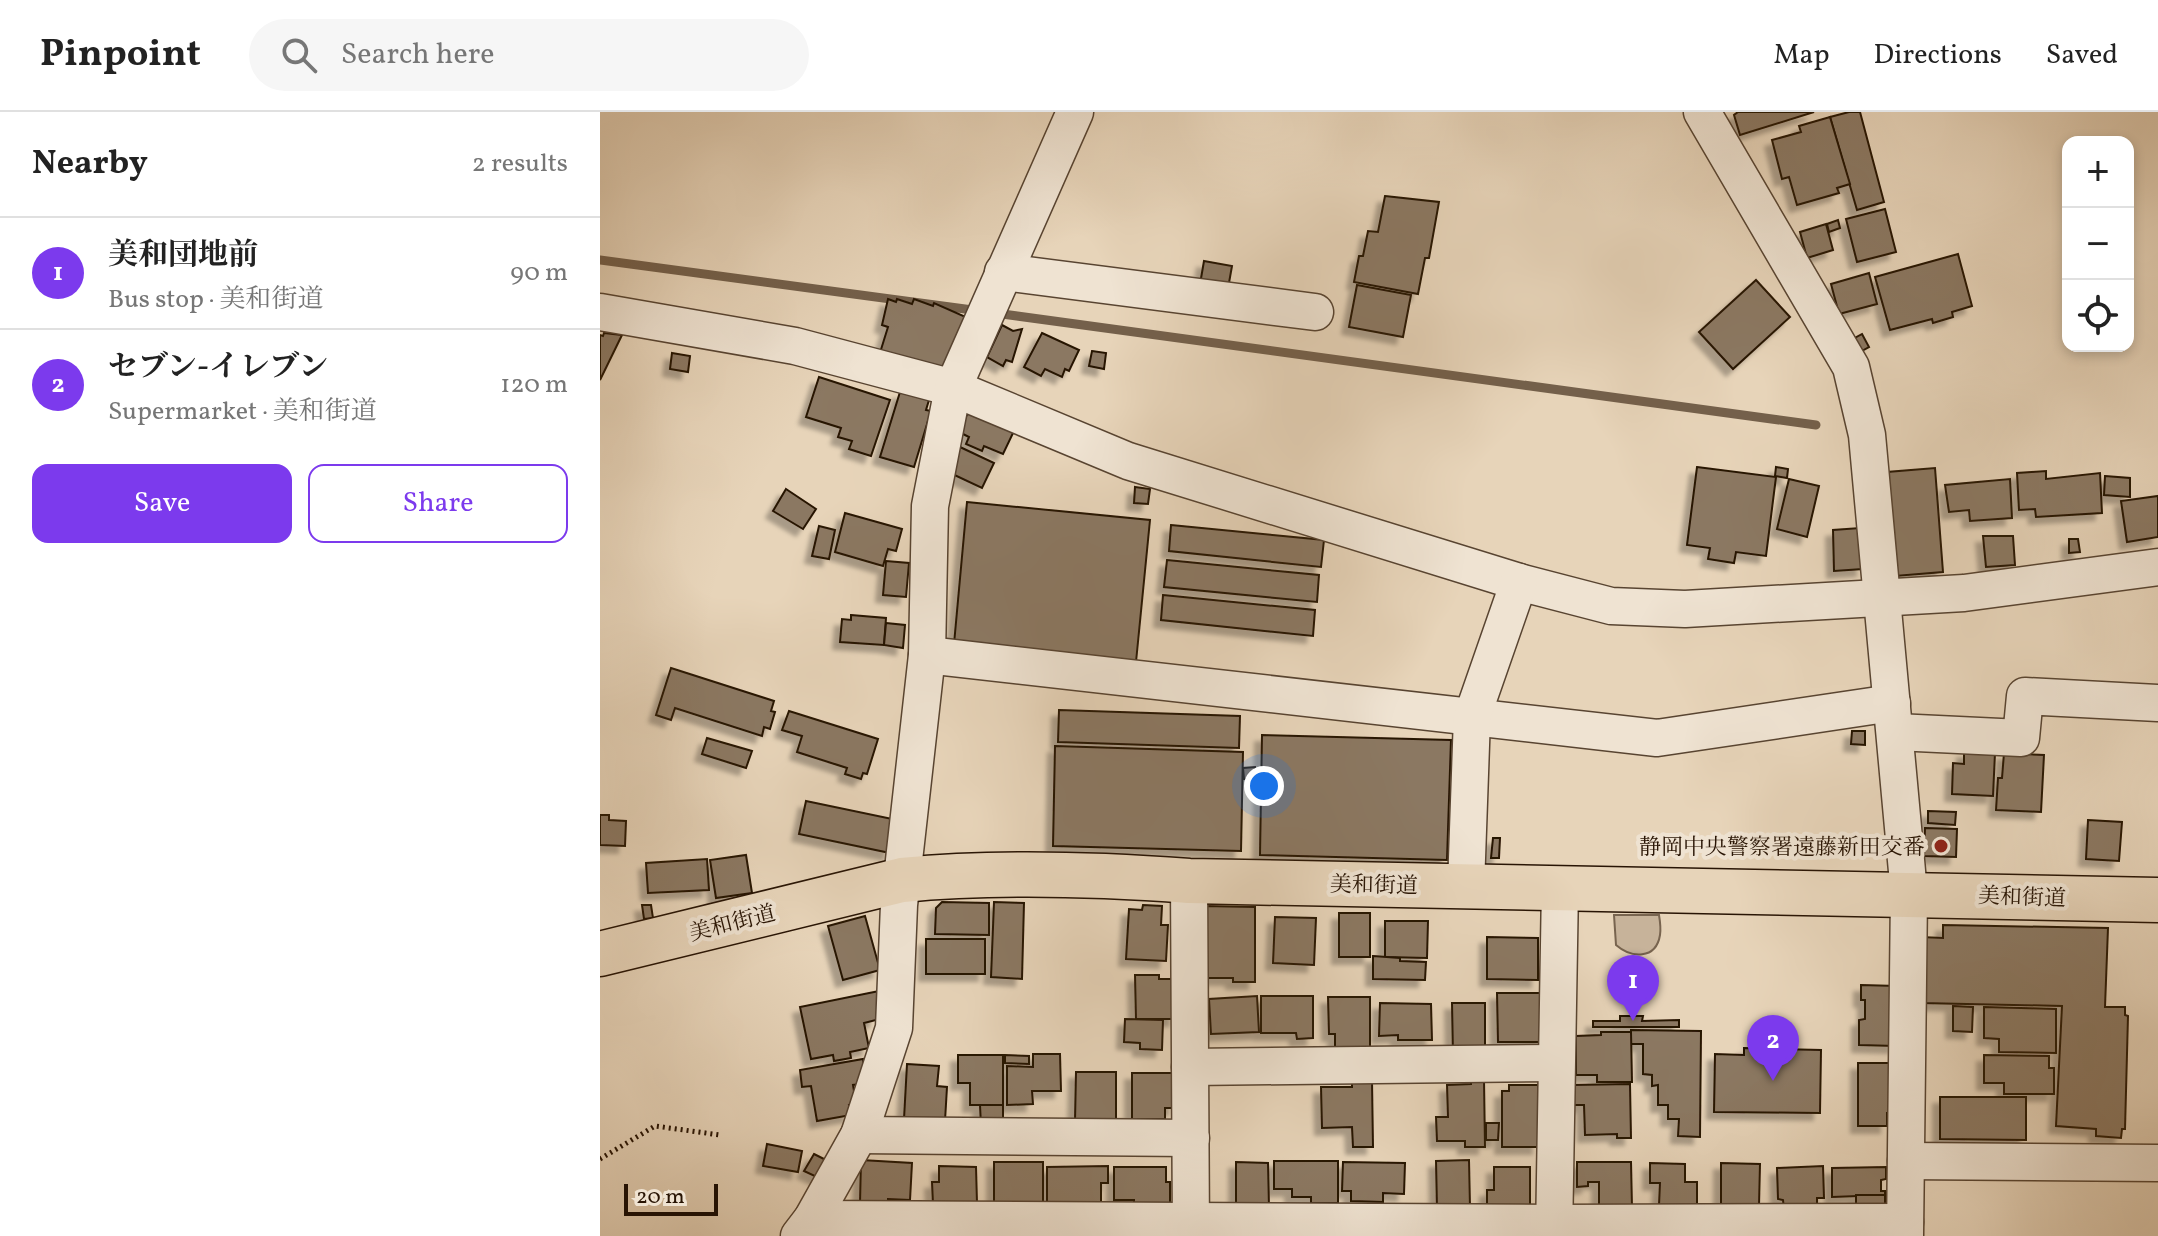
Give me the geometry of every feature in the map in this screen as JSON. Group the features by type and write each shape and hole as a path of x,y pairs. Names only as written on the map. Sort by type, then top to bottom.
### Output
{"main road":[{"name":"美和街道","path":"600,954 902,880 935,877 1115,875 1189,881 2158,900"}],"street":[{"path":"1075,112 953,388 930,506 927,655 902,880 894,1028 859,1135 806,1227 1905,1229 1909,893 1867,435 1851,367 1702,112"},
{"path":"1003,272 1315,312"},
{"path":"600,312 795,346 953,388 1128,461 1519,582 1611,606 1685,609 1964,593 2158,567"},
{"path":"1466,886 1472,717 1519,582"},
{"path":"927,655 1657,738 1894,718 2021,738 2025,696 2158,703"},
{"path":"1189,881 1192,1229"},
{"path":"1554,1230 1560,887"},
{"path":"1190,1067 1556,1063"},
{"path":"859,1135 1191,1138"},
{"path":"1906,1161 2158,1163"}],"path":[{"path":"600,1159 655,1126 720,1135"}],"shaded area":[{"path":"1614,915 1659,915 1660,935 1654,949 1635,954 1616,945"}],"building":[{"path":"1738,112 1814,112 1740,135 1734,115"},
{"path":"1860,112 1884,202 1857,210 1830,117"},
{"path":"1830,117 1850,184 1837,188 1839,193 1797,205 1789,177 1782,179 1772,140 1801,132 1799,126"},
{"path":"1385,196 1439,202 1429,258 1425,258 1418,294 1354,282 1368,231 1378,232"},
{"path":"1885,209 1896,252 1857,262 1846,219"},
{"path":"1838,220 1840,228 1829,232 1827,224"},
{"path":"1826,224 1833,250 1807,258 1800,232"},
{"path":"1958,254 1972,306 1952,312 1953,317 1933,323 1932,319 1890,330 1875,277"},
{"path":"1204,261 1232,266 1227,294 1199,290"},
{"path":"1869,273 1877,304 1839,314 1831,284"},
{"path":"1756,280 1790,317 1733,369 1699,332"},
{"path":"1357,285 1411,295 1403,337 1349,327"},
{"path":"888,299 912,304 914,299 933,306 934,303 968,318 942,378 879,356 888,327 882,325"},
{"path":"1002,325 1013,331 1022,329 1012,362 1006,360 1003,366 987,357"},
{"path":"1042,333 1079,350 1069,371 1065,369 1062,377 1045,369 1041,376 1024,367"},
{"path":"1862,334 1869,347 1860,352 1853,339"},
{"path":"600,335 622,335 600,380"},
{"path":"1092,351 1106,353 1104,369 1089,366"},
{"path":"672,353 690,356 688,372 670,369"},
{"path":"819,377 890,400 871,456 849,449 852,441 838,437 841,428 806,417"},
{"path":"900,392 929,400 926,410 931,411 914,467 880,457"},
{"path":"969,410 1014,431 1003,454 984,446 982,451 966,444 969,437 959,432"},
{"path":"960,447 994,463 982,488 948,472"},
{"path":"1697,467 1776,477 1766,556 1736,552 1734,563 1708,559 1710,548 1687,545"},
{"path":"1776,467 1788,469 1787,478 1775,476"},
{"path":"1935,468 1943,572 1895,576 1887,472"},
{"path":"2046,471 2046,479 2100,473 2102,513 2036,517 2035,509 2019,510 2017,473"},
{"path":"2105,476 2130,478 2130,497 2104,495"},
{"path":"1789,479 1819,486 1807,537 1777,529"},
{"path":"2010,479 2012,518 1970,521 1969,510 1949,512 1945,485"},
{"path":"1135,487 1150,489 1148,504 1134,503"},
{"path":"786,489 816,509 803,529 773,511"},
{"path":"2158,496 2158,537 2127,542 2121,501"},
{"path":"967,502 1150,520 1136,662 954,644"},
{"path":"845,513 902,529 896,551 888,549 883,566 835,552"},
{"path":"1171,525 1324,540 1321,567 1169,551"},
{"path":"819,526 835,530 829,559 812,556"},
{"path":"1860,528 1863,569 1834,571 1833,530"},
{"path":"1983,536 2013,536 2015,565 1986,567"},
{"path":"2069,539 2078,539 2080,552 2069,553"},
{"path":"1167,560 1319,575 1317,602 1164,587"},
{"path":"886,561 909,563 906,597 883,595"},
{"path":"1163,595 1315,610 1313,636 1161,620"},
{"path":"851,615 886,618 884,645 840,642 842,619 851,620"},
{"path":"886,623 905,625 903,648 884,645"},
{"path":"671,668 774,701 771,711 775,712 770,729 764,727 762,736 675,708 671,720 656,715"},
{"path":"1059,710 1240,716 1239,748 1058,742"},
{"path":"789,711 878,739 867,774 863,773 861,779 845,774 847,768 797,752 802,736 782,730"},
{"path":"1852,731 1865,731 1865,745 1851,744"},
{"path":"1262,735 1451,740 1447,860 1260,855"},
{"path":"707,738 752,751 746,768 702,754"},
{"path":"1055,746 1243,752 1241,851 1053,846"},
{"path":"1964,751 1995,753 1993,796 1952,794 1953,763 1964,764"},
{"path":"2004,753 2044,755 2041,812 1996,810 1998,778 2002,778"},
{"path":"1255,767 1255,779 1244,779 1243,768"},
{"path":"806,801 897,820 890,853 799,834"},
{"path":"1928,811 1956,812 1955,825 1928,823"},
{"path":"600,815 609,815 609,820 626,821 625,846 600,845"},
{"path":"2088,820 2122,822 2119,861 2086,859"},
{"path":"1925,828 1957,829 1956,857 1924,856"},
{"path":"1493,838 1500,838 1499,858 1491,858"},
{"path":"746,855 752,893 716,898 710,860"},
{"path":"707,859 709,890 648,893 646,863"},
{"path":"942,902 989,903 989,935 935,934 936,908"},
{"path":"994,902 1024,903 1022,979 991,977"},
{"path":"642,905 651,905 653,918 644,919"},
{"path":"1143,905 1162,906 1161,925 1168,925 1166,961 1126,959 1129,909 1142,910"},
{"path":"1204,906 1255,907 1255,982 1205,978"},
{"path":"1339,913 1370,913 1370,957 1339,957"},
{"path":"865,916 880,970 843,980 828,926"},
{"path":"1275,917 1316,918 1314,965 1273,963"},
{"path":"1385,921 1428,921 1427,958 1385,957"},
{"path":"1943,925 2108,928 2105,1007 2125,1007 2125,1015 2128,1016 2125,1129 2122,1129 2121,1138 2096,1136 2096,1129 2056,1126 2062,1006 1921,1003 1921,937 1943,938"},
{"path":"1487,937 1538,938 1538,980 1487,979"},
{"path":"926,939 985,939 985,974 926,974"},
{"path":"1373,956 1426,962 1425,980 1373,979"},
{"path":"1135,975 1176,979 1176,1019 1136,1019"},
{"path":"1861,985 1897,986 1896,1046 1859,1045 1859,1020 1865,1019"},
{"path":"879,991 876,1020 864,1023 869,1048 850,1052 851,1058 834,1061 833,1055 811,1059 800,1007"},
{"path":"1497,993 1544,993 1544,1042 1498,1042"},
{"path":"1257,996 1259,1032 1211,1034 1209,999"},
{"path":"1261,996 1313,996 1313,1038 1297,1039 1296,1033 1261,1033"},
{"path":"1328,997 1370,997 1370,1053 1335,1053 1335,1034 1329,1034"},
{"path":"1380,1003 1431,1004 1432,1040 1398,1040 1398,1035 1379,1036"},
{"path":"1452,1003 1485,1003 1485,1054 1453,1055"},
{"path":"1953,1006 1973,1007 1972,1032 1953,1031"},
{"path":"1984,1007 2056,1009 2056,1053 1999,1052 1999,1039 1984,1038"},
{"path":"1620,1016 1643,1016 1642,1021 1679,1020 1679,1027 1593,1027 1593,1021 1620,1021"},
{"path":"1125,1019 1163,1020 1162,1050 1140,1049 1140,1043 1124,1042"},
{"path":"1631,1030 1701,1031 1700,1137 1678,1136 1679,1119 1668,1119 1668,1105 1658,1105 1658,1085 1652,1086 1652,1075 1643,1074 1643,1044 1631,1044"},
{"path":"1601,1032 1631,1032 1632,1082 1597,1082 1597,1075 1576,1075 1576,1036 1601,1035"},
{"path":"1744,1048 1821,1050 1820,1113 1714,1112 1715,1054 1744,1055"},
{"path":"1033,1054 1060,1054 1061,1091 1032,1091 1033,1104 1007,1105 1007,1066 1033,1067"},
{"path":"958,1055 1003,1055 1003,1105 970,1105 970,1083 958,1083"},
{"path":"1005,1055 1029,1056 1029,1064 1005,1063"},
{"path":"1984,1055 2049,1056 2049,1068 2054,1068 2054,1094 2004,1094 2004,1083 1984,1083"},
{"path":"863,1059 865,1073 862,1084 853,1085 856,1103 849,1105 851,1115 817,1121 811,1086 802,1087 800,1070"},
{"path":"1858,1063 1896,1063 1896,1113 1887,1113 1887,1126 1858,1126"},
{"path":"907,1064 939,1066 937,1086 947,1087 945,1121 904,1119"},
{"path":"1076,1072 1116,1072 1116,1122 1075,1121"},
{"path":"1132,1073 1175,1073 1175,1108 1165,1108 1165,1119 1132,1119"},
{"path":"1471,1080 1484,1080 1485,1147 1465,1147 1465,1141 1437,1141 1436,1117 1448,1117 1447,1085 1471,1084"},
{"path":"1372,1081 1373,1147 1353,1147 1352,1127 1322,1128 1321,1087 1352,1087 1352,1082"},
{"path":"1630,1084 1631,1138 1617,1138 1617,1134 1585,1135 1584,1105 1574,1105 1573,1085"},
{"path":"1509,1085 1538,1085 1539,1147 1502,1147 1502,1091 1509,1091"},
{"path":"1940,1097 2026,1097 2026,1140 1940,1139"},
{"path":"980,1105 1003,1105 1003,1126 981,1126"},
{"path":"1486,1123 1499,1123 1498,1140 1486,1140"},
{"path":"767,1144 802,1151 798,1172 763,1166"},
{"path":"814,1154 828,1161 819,1178 804,1171"},
{"path":"861,1160 912,1163 910,1200 888,1199 888,1205 860,1203"},
{"path":"1469,1160 1470,1207 1437,1208 1436,1161"},
{"path":"1274,1161 1338,1161 1338,1203 1311,1203 1311,1197 1292,1197 1292,1189 1274,1189"},
{"path":"994,1162 1043,1162 1043,1207 994,1207"},
{"path":"1236,1162 1268,1163 1269,1207 1236,1207"},
{"path":"1343,1162 1405,1163 1404,1194 1383,1193 1383,1202 1351,1201 1351,1191 1342,1191"},
{"path":"1577,1162 1631,1162 1632,1207 1599,1207 1599,1182 1588,1182 1588,1186 1577,1187"},
{"path":"1650,1163 1685,1164 1685,1182 1697,1182 1697,1205 1659,1205 1660,1183 1650,1183"},
{"path":"1721,1163 1760,1164 1759,1206 1721,1205"},
{"path":"939,1166 976,1167 977,1203 933,1204 932,1182 939,1182"},
{"path":"1108,1166 1108,1183 1101,1183 1101,1210 1047,1209 1047,1167"},
{"path":"1823,1166 1824,1198 1817,1198 1817,1208 1784,1209 1783,1200 1778,1199 1777,1168"},
{"path":"1114,1167 1166,1167 1166,1182 1170,1182 1170,1205 1134,1205 1134,1200 1114,1200"},
{"path":"1494,1167 1530,1167 1530,1209 1487,1208 1487,1190 1494,1190"},
{"path":"1886,1167 1886,1179 1881,1180 1881,1191 1885,1191 1885,1195 1832,1197 1832,1168"},
{"path":"1856,1195 1885,1195 1885,1209 1856,1209"}],"waterway":[{"path":"600,260 980,311"},
{"path":"995,313 1816,425"}],"place":[{"name":"静岡中央警察署遠藤新田交番","path":"1941,846"},
{"name":"美和団地前","path":"1633,1021"},
{"name":"セブン-イレブン","path":"1773,1081"}]}
